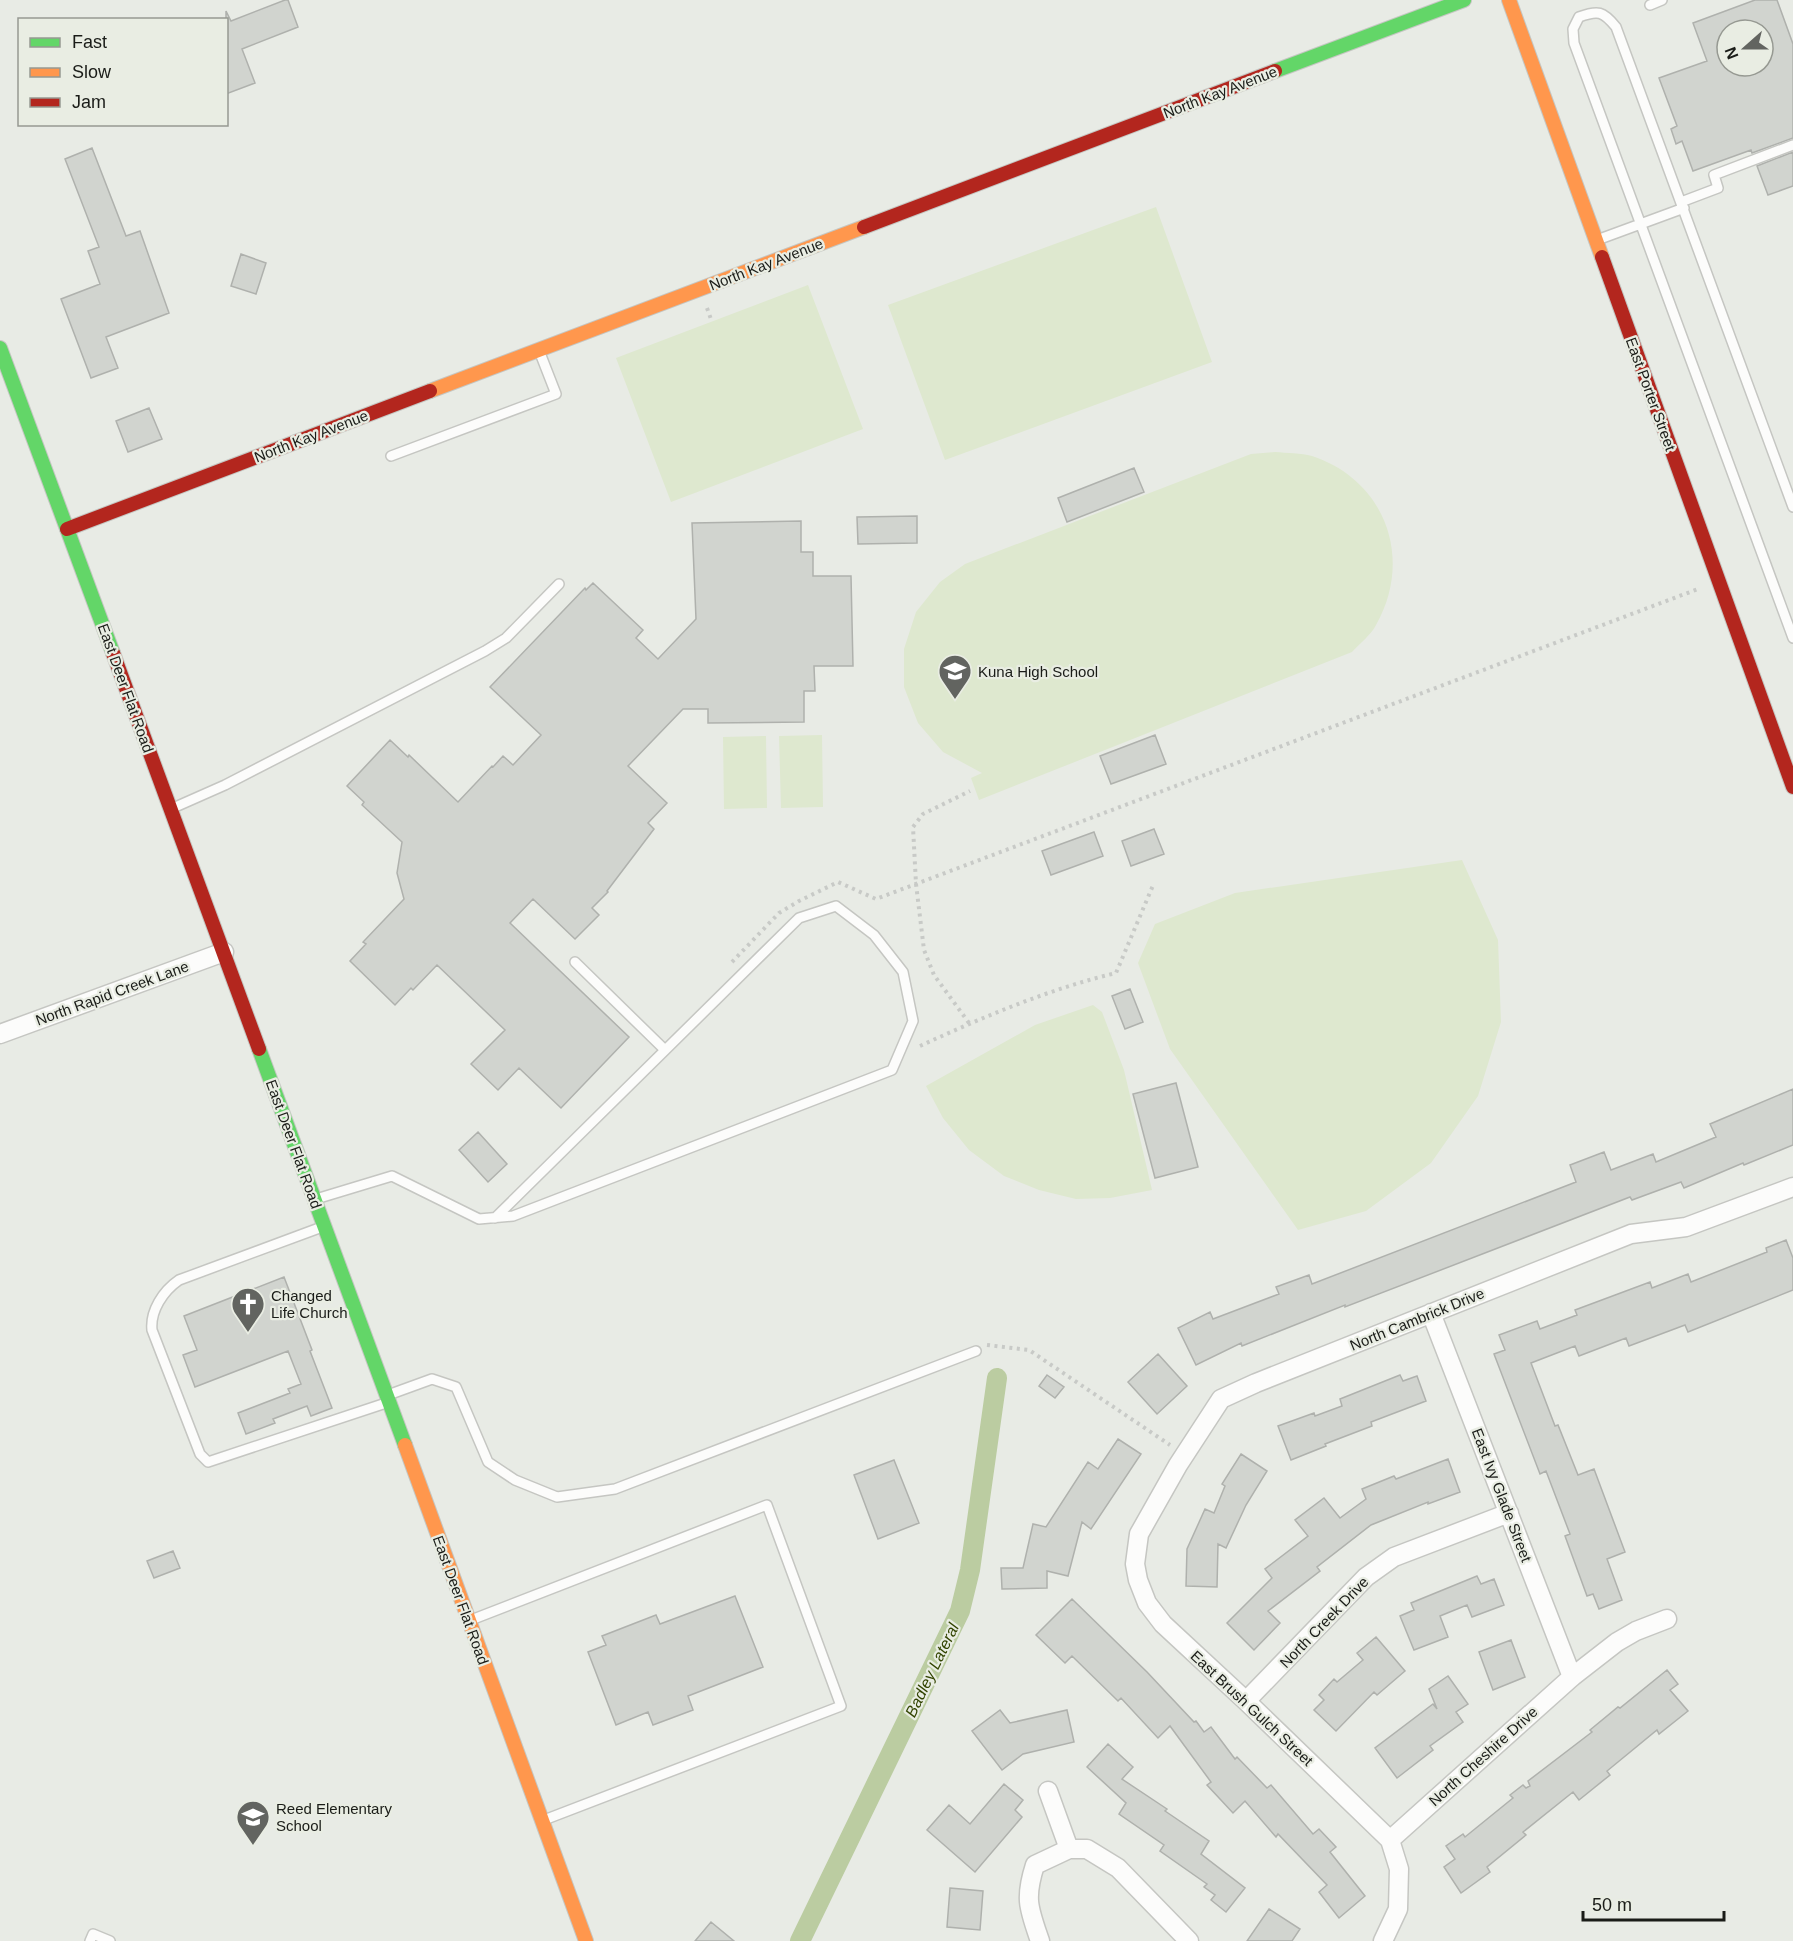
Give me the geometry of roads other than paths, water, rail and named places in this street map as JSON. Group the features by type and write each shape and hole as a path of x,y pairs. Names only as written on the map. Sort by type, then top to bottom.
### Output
{"street":[{"name":"North Kay Avenue","path":"67,529 1464,0"},
{"name":"East Porter Street","path":"1509,0 1792,783"},
{"name":"East Deer Flat Road","path":"0,348 224,952 585,1941"},
{"name":"North Rapid Creek Lane","path":"0,1034 224,952"},
{"name":"North Cambrick Drive","path":"1135,1564 1139,1534 1178,1465 1221,1399 1631,1234 1686,1227 1793,1187"},
{"name":"East Ivy Glade Street","path":"1431,1313 1572,1677"},
{"name":"North Creek Drive","path":"1246,1701 1366,1577 1394,1557 1509,1513"},
{"name":"East Brush Gulch Street","path":"1135,1564 1138,1580 1147,1603 1163,1624 1390,1840"},
{"name":"North Cheshire Drive","path":"1390,1840 1572,1677 1617,1642 1636,1631 1667,1619"},
{"path":"1048,1791 1069,1849"},
{"path":"1383,1941 1398,1909 1399,1869 1390,1840"},
{"path":"1040,1941 1028,1905 1029,1884 1035,1865 1069,1849 1087,1850 1118,1868 1189,1941"}],"lane":[{"path":"1650,5 1662,0"},
{"path":"1793,507 1616,27 1606,15 1593,12 1579,17 1573,29 1574,43 1793,638"},
{"path":"1595,241 1641,224 1718,188 1714,175 1793,145"},
{"path":"391,456 556,394 539,350"},
{"path":"171,809 225,785 485,651 506,638 559,584"},
{"path":"314,1200 392,1176 479,1219 495,1218 513,1216 892,1070 913,1021 903,972 874,935 836,906 799,918 495,1218"},
{"path":"575,962 665,1050"},
{"path":"324,1226 179,1280 171,1286 153,1312 152,1330 200,1454 208,1462 387,1399 432,1379 456,1387 488,1462 515,1480 557,1497 615,1489 976,1352"},
{"path":"469,1622 767,1505 841,1706 542,1821"},
{"path":"90,1941 93,1934 110,1941"}],"waterway":[{"name":"Badley Lateral","path":"800,1941 960,1611 970,1570 997,1378"}],"place":[{"name":"Kuna High School","path":"955,700"},
{"name":"Changed Life Church","path":"248,1333"},
{"name":"Reed Elementary School","path":"253,1846"}]}
